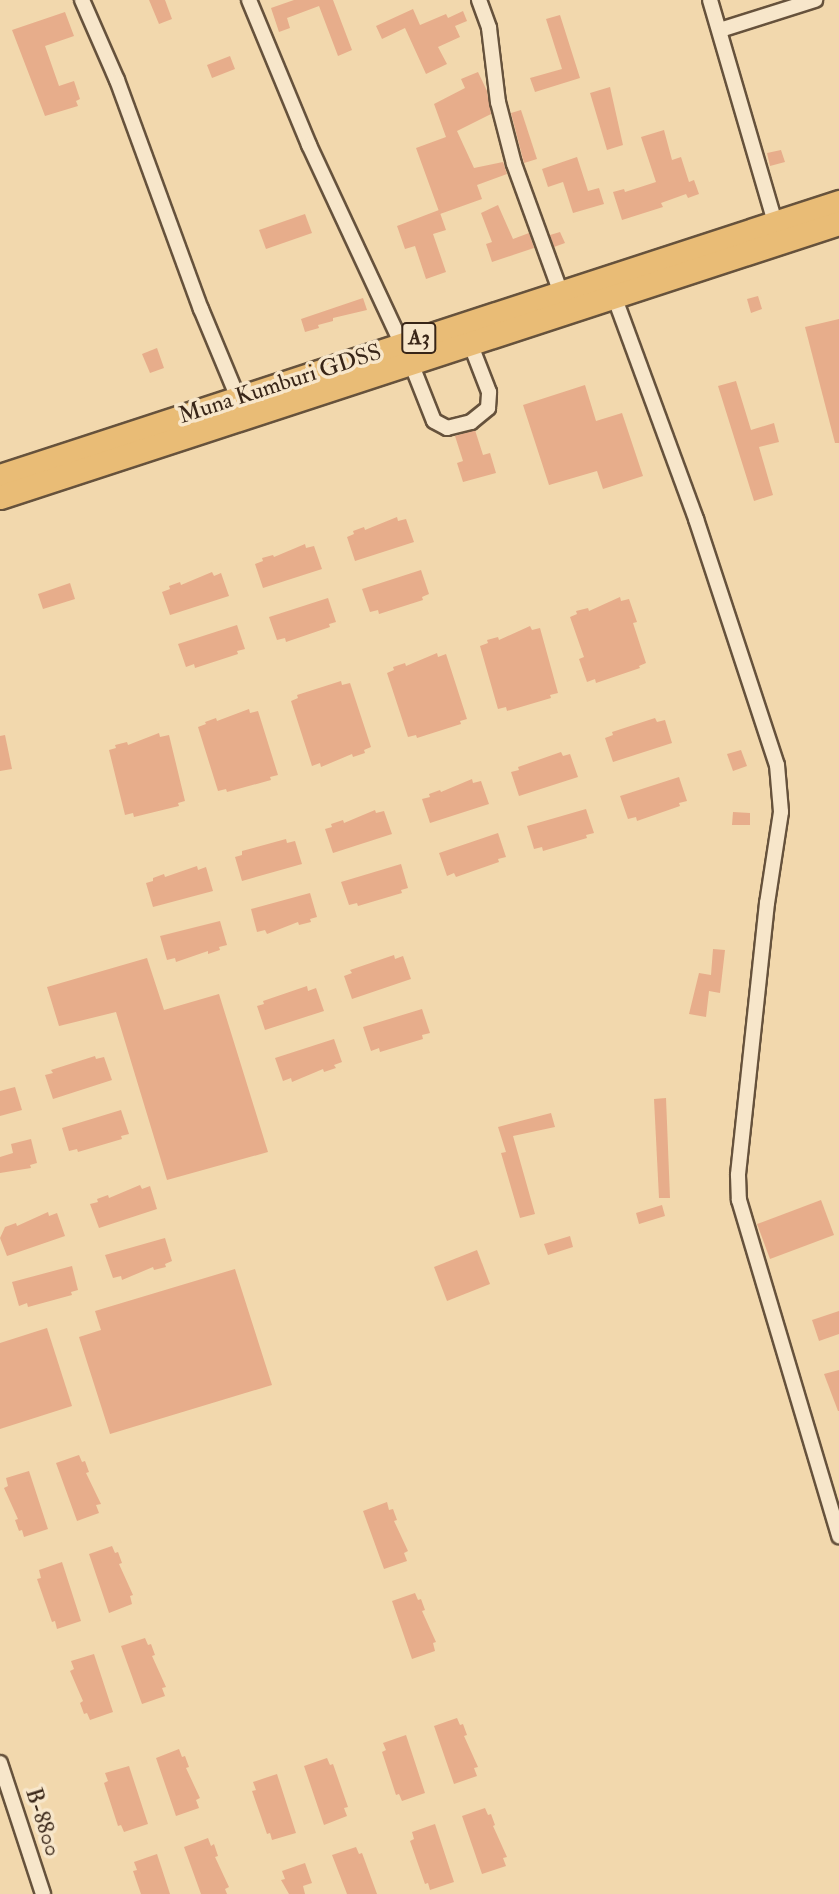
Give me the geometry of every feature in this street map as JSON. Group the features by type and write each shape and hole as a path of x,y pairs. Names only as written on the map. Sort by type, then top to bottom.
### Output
{"highway":[{"name":"Muna Kumburi GDSS","path":"0,497 407,353 561,293 839,202"},
{"name":"Muna Kumburi GDSS","path":"0,476 238,398 407,353 471,343 839,223"}],"street":[{"path":"82,0 117,80 201,309 238,398"},
{"path":"249,0 310,145 407,353 434,422 447,428 471,422 488,408 489,392 471,343"},
{"path":"479,0 489,27 498,102 514,164 561,293"},
{"path":"710,0 775,222"},
{"path":"720,30 815,0"},
{"path":"614,296 700,532 777,765 780,812 765,916 738,1175 739,1200 839,1536"},
{"name":"B-8800","path":"0,1763 43,1894"}],"building":[{"path":"149,0 165,0 172,19 159,24"},
{"path":"294,0 333,0 352,50 338,56 319,6 287,18 290,28 279,32 271,8"},
{"path":"413,9 420,25 446,14 448,18 463,11 467,21 455,26 460,37 438,47 447,64 426,74 405,28 382,39 376,26"},
{"path":"65,12 74,36 45,46 59,86 74,81 80,99 76,101 78,106 45,116 12,30"},
{"path":"560,15 580,78 535,92 530,78 562,69 546,19"},
{"path":"230,56 235,69 212,78 207,65"},
{"path":"478,72 487,91 491,114 457,131 474,168 503,162 507,174 477,185 482,199 440,214 416,148 446,137 434,104 465,88 461,79"},
{"path":"610,87 623,145 607,150 590,93"},
{"path":"521,110 537,159 524,163 511,113"},
{"path":"664,130 672,160 681,157 689,182 694,180 699,194 688,198 686,194 661,203 663,207 622,220 613,192 624,189 625,192 656,182 641,137"},
{"path":"781,150 785,162 770,166 767,153"},
{"path":"577,157 588,191 599,188 604,204 573,213 563,182 548,187 542,169"},
{"path":"498,205 513,239 529,233 534,248 492,262 486,244 492,242 481,213"},
{"path":"439,210 446,230 433,234 446,272 426,279 415,246 405,249 397,226"},
{"path":"305,214 312,233 266,249 259,230"},
{"path":"560,232 565,243 554,247 550,235"},
{"path":"758,296 762,309 751,313 747,299"},
{"path":"363,298 367,310 333,318 333,321 318,325 319,328 305,332 301,319"},
{"path":"839,319 839,443 835,443 805,327"},
{"path":"157,348 164,368 150,373 142,354"},
{"path":"736,381 751,430 774,423 779,442 759,447 773,495 754,501 718,386"},
{"path":"585,385 596,421 622,413 643,476 603,489 597,471 549,485 523,405"},
{"path":"475,430 483,455 490,453 496,473 463,482 457,463 463,461 455,436"},
{"path":"397,517 398,521 406,519 414,542 355,561 347,537 354,534 353,531 364,527 365,530"},
{"path":"305,544 306,548 314,546 322,569 263,588 255,564 263,561 262,558 274,557"},
{"path":"421,570 429,594 422,597 423,600 379,614 378,610 370,612 362,589"},
{"path":"212,572 214,576 221,573 229,596 170,615 162,592 170,589 169,586 180,582 181,585"},
{"path":"70,583 75,599 43,609 38,594"},
{"path":"620,597 621,601 629,599 637,622 633,623 646,663 639,666 640,668 596,683 595,679 587,682 579,659 584,657 570,617 577,614 576,611 588,608 589,611"},
{"path":"328,598 336,622 329,624 330,627 286,642 285,638 277,640 269,617"},
{"path":"237,625 245,649 237,651 238,654 195,668 194,664 186,667 178,644"},
{"path":"530,626 532,630 540,628 558,693 550,695 551,698 507,711 506,707 498,709 480,646 488,643 487,640 498,637 499,640"},
{"path":"437,653 438,657 446,654 467,719 460,721 461,724 417,738 416,735 408,737 387,673 394,670 393,667 405,663 406,666"},
{"path":"341,681 342,685 350,683 371,747 364,750 365,753 353,757 352,754 321,767 320,763 312,766 291,701 298,698 297,695"},
{"path":"249,709 250,713 258,711 278,775 270,777 271,780 227,792 226,789 218,791 198,727 216,718 217,721"},
{"path":"655,718 657,722 665,720 672,743 613,762 605,738 613,735 612,732"},
{"path":"159,733 160,737 169,735 185,801 178,803 179,806 134,817 133,813 125,815 109,750 116,748 115,745 127,742 128,745"},
{"path":"5,735 12,769 0,771 0,736"},
{"path":"741,750 747,766 733,771 727,754"},
{"path":"561,752 563,756 570,754 578,777 519,796 511,772"},
{"path":"679,777 687,801 637,821 636,817 628,819 620,796"},
{"path":"472,779 473,783 481,781 489,804 430,823 422,799"},
{"path":"586,809 594,833 586,835 587,838 543,851 542,847 534,849 527,826"},
{"path":"375,810 376,813 384,811 392,834 333,853 325,829 332,827 331,824 343,820 344,823"},
{"path":"733,812 750,813 750,825 732,825"},
{"path":"498,833 506,857 456,877 454,873 447,876 439,853"},
{"path":"286,839 287,843 295,841 302,864 242,881 235,857 242,855 242,851"},
{"path":"401,864 408,888 401,890 402,893 358,906 357,903 349,905 341,882"},
{"path":"197,866 198,870 206,867 213,891 153,907 146,883 164,874 165,877"},
{"path":"310,893 317,917 310,919 311,922 299,925 298,922 267,934 265,930 257,932 251,909"},
{"path":"220,921 227,945 208,954 208,951 176,962 175,958 167,960 160,936"},
{"path":"713,949 725,950 720,993 709,991 706,1017 689,1014 699,973 711,975"},
{"path":"394,955 395,959 403,956 411,979 352,999 344,976 352,973 350,970"},
{"path":"147,958 164,1010 219,994 268,1152 167,1180 116,1012 59,1026 47,987"},
{"path":"307,986 308,991 316,988 324,1011 265,1030 257,1006 264,1004 263,1001"},
{"path":"422,1009 430,1033 422,1035 423,1039 380,1052 379,1048 371,1051 363,1027"},
{"path":"334,1039 342,1062 334,1065 336,1068 324,1072 323,1069 292,1082 291,1078 283,1081 275,1058"},
{"path":"95,1056 96,1059 104,1057 112,1080 53,1099 45,1075 53,1073 51,1070"},
{"path":"15,1087 22,1110 0,1116 0,1091"},
{"path":"666,1098 670,1198 659,1198 654,1099"},
{"path":"121,1110 129,1134 121,1136 122,1139 78,1152 77,1149 69,1151 62,1128"},
{"path":"551,1113 555,1127 513,1136 535,1214 520,1218 501,1153 506,1152 498,1127"},
{"path":"31,1139 37,1163 30,1165 31,1168 0,1173 0,1157 13,1153 11,1144"},
{"path":"140,1185 142,1189 150,1186 157,1209 99,1228 90,1204 98,1202 97,1199 108,1195 109,1198"},
{"path":"821,1200 834,1235 770,1259 757,1224"},
{"path":"662,1205 665,1216 639,1224 636,1213"},
{"path":"48,1212 49,1216 57,1213 65,1236 7,1256 0,1238 5,1227 16,1223 17,1226"},
{"path":"570,1236 573,1247 548,1255 544,1244"},
{"path":"165,1238 172,1261 165,1264 166,1267 154,1270 153,1267 122,1280 121,1276 113,1278 105,1255"},
{"path":"477,1250 490,1284 447,1301 434,1267"},
{"path":"72,1266 78,1290 71,1292 72,1295 28,1307 27,1303 19,1306 12,1282"},
{"path":"235,1269 272,1385 110,1434 79,1337 101,1330 95,1311"},
{"path":"839,1311 839,1334 819,1341 812,1320"},
{"path":"47,1328 72,1406 0,1429 0,1343"},
{"path":"839,1370 839,1411 838,1411 824,1374"},
{"path":"79,1455 82,1462 85,1461 89,1472 86,1473 101,1504 96,1505 99,1513 77,1521 56,1463"},
{"path":"29,1471 48,1529 24,1537 22,1530 19,1531 15,1520 18,1519 4,1488 8,1486 6,1478"},
{"path":"387,1502 389,1510 393,1509 397,1520 394,1521 408,1551 404,1553 407,1561 384,1569 363,1511"},
{"path":"112,1546 115,1553 118,1552 122,1563 119,1564 133,1595 130,1596 132,1604 109,1613 89,1554"},
{"path":"62,1562 81,1621 57,1629 37,1579 41,1578 39,1570"},
{"path":"415,1593 418,1600 421,1599 425,1610 422,1611 436,1642 433,1643 435,1651 412,1659 392,1601"},
{"path":"145,1638 148,1645 151,1644 155,1655 152,1656 166,1687 162,1688 165,1696 142,1704 121,1646"},
{"path":"94,1654 113,1712 90,1720 87,1713 84,1714 80,1703 83,1701 70,1671 74,1669 71,1661"},
{"path":"457,1718 460,1725 463,1724 467,1735 464,1736 478,1767 474,1768 477,1776 454,1784 434,1726"},
{"path":"406,1735 425,1793 402,1801 399,1794 396,1795 382,1752 386,1750 383,1743"},
{"path":"179,1749 182,1757 185,1756 189,1767 186,1768 200,1798 196,1800 199,1808 176,1816 156,1758"},
{"path":"327,1758 330,1765 333,1764 348,1807 344,1808 347,1816 324,1825 304,1766"},
{"path":"129,1766 148,1824 124,1832 121,1825 118,1826 104,1783 108,1781 105,1773"},
{"path":"277,1774 296,1833 272,1840 270,1833 267,1834 252,1791 256,1790 253,1782"},
{"path":"485,1808 488,1815 491,1814 495,1825 493,1826 507,1857 503,1858 506,1866 482,1874 462,1816"},
{"path":"435,1824 454,1882 430,1890 428,1883 425,1884 410,1841 414,1839 412,1832"},
{"path":"208,1838 211,1846 214,1844 218,1856 215,1857 229,1887 225,1889 227,1894 201,1894 184,1847"},
{"path":"356,1847 359,1854 362,1853 377,1894 347,1894 332,1855"},
{"path":"157,1854 170,1894 141,1894 133,1871 137,1870 134,1862"},
{"path":"305,1863 312,1883 303,1886 305,1894 289,1894 281,1880 285,1879 282,1871"}]}
